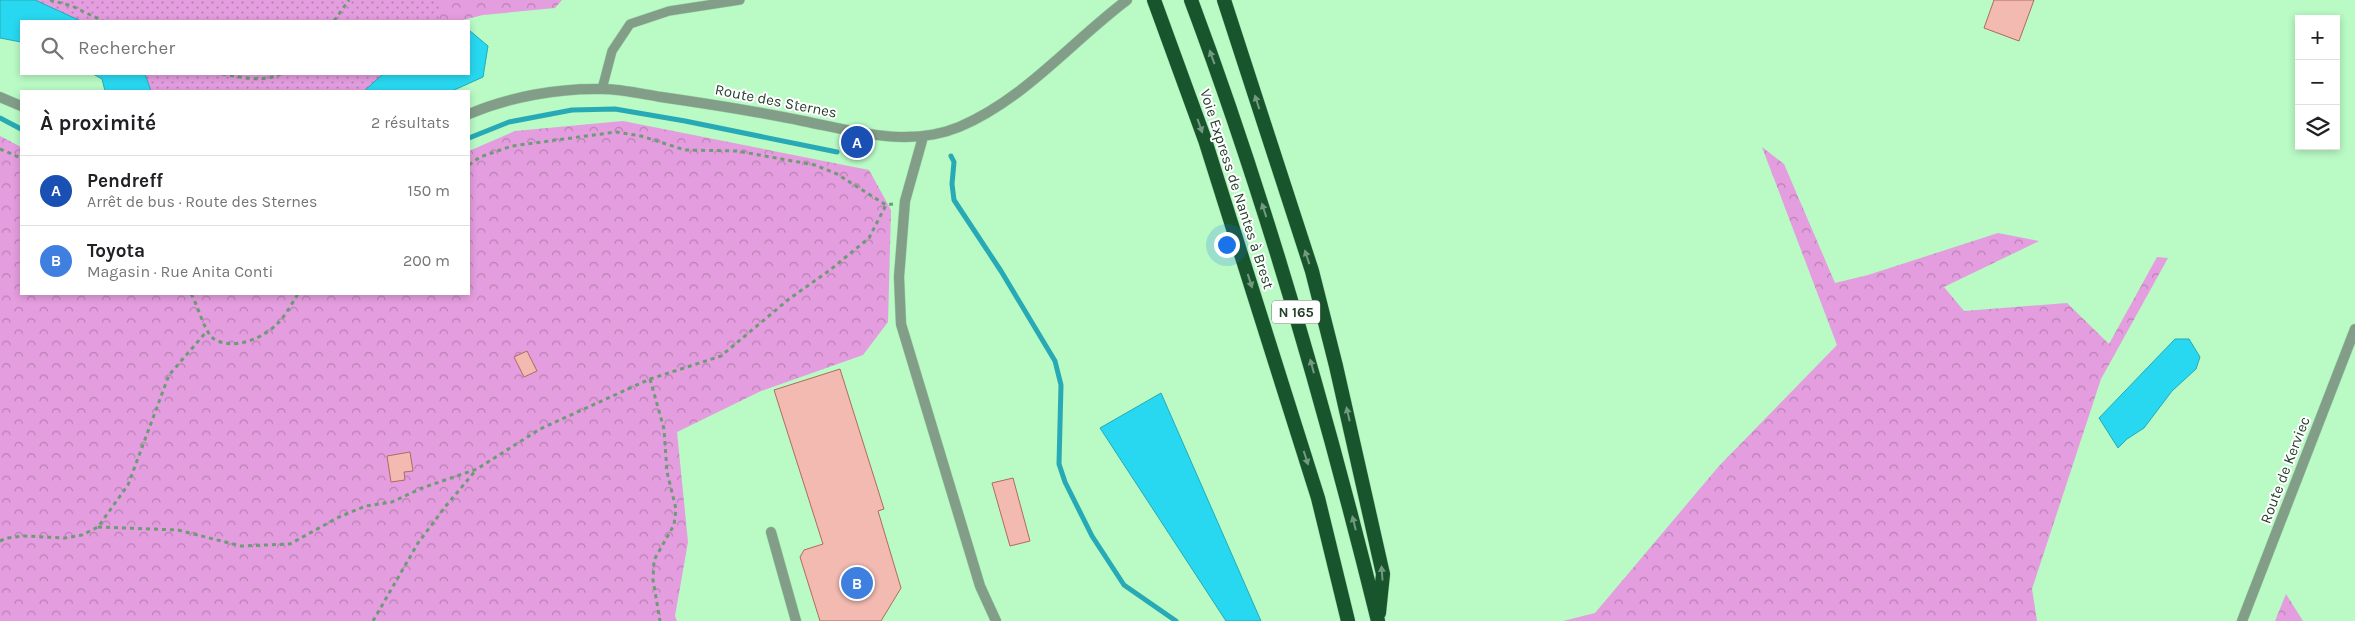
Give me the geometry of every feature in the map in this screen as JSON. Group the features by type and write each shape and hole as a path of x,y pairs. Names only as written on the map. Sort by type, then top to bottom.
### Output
{"highway":[{"name":"Voie Express de Nantes à Brest","path":"1154,0 1205,140 1318,498 1348,621"},
{"path":"1224,0 1312,271 1336,366 1383,574 1378,621"},
{"name":"Voie Express de Nantes à Brest","path":"1193,5 1237,126 1307,347 1344,483 1378,621"}],"street":[{"name":"Route des Sternes","path":"470,114 485,108 551,92 602,89 739,108 883,137 923,137 958,128 995,109 1054,63 1127,0"},
{"path":"0,97 20,106"},
{"path":"923,137 905,201 899,277 901,324 980,586 996,621"},
{"name":"Route de Kerviec","path":"2242,621 2355,329"},
{"path":"771,532 796,621"}],"lane":[{"path":"602,89 612,51 630,24 670,11 740,0"}],"path":[{"path":"50,0 72,6 101,20"},
{"path":"335,20 349,0"},
{"path":"227,75 261,79 277,75"},
{"path":"470,164 480,157 512,146 616,132 641,136 685,150 737,151 815,165 837,174 886,205 905,201"},
{"path":"0,149 20,158"},
{"path":"98,527 178,530 241,546 290,544 339,517 366,506 392,502 422,488 477,469 540,428 650,379 721,356 789,299 830,270 869,238 886,205"},
{"path":"192,295 197,303 207,331 214,339 233,344 254,339 278,324 297,295"},
{"path":"0,542 7,538 24,536 65,538 82,535 98,527 128,485 170,375 207,331"},
{"path":"650,379 664,430 667,472 676,509 674,525 654,560 653,580 660,621"},
{"path":"373,621 418,544 445,507 477,469"}],"green space":[{"path":"0,0 439,0 440,20 57,20"},
{"path":"95,0 562,0 555,8 483,15 463,20 126,20"},
{"path":"139,75 396,75 379,90 146,90"},
{"path":"623,121 869,170 891,210 888,322 863,355 761,391 677,432 688,542 675,616 677,621 0,621 0,136 20,146 20,295 470,295 470,151 515,131"},
{"path":"1762,147 1784,164 1835,283 1868,275 1998,233 2039,241 1944,287 1964,311 2067,303 2109,344 2157,257 2168,258 2101,379 2032,589 2037,621 1563,621 1595,613 1719,466 1837,345"},
{"path":"2286,594 2303,621 2275,621"}],"water":[{"path":"0,0 35,0 79,20 20,20 20,42 0,38"},
{"path":"470,31 488,46 483,77 454,90 365,90 382,75 470,75"},
{"path":"95,75 145,75 151,90 105,90 102,79"},
{"path":"2175,339 2189,339 2200,357 2196,369 2172,391 2144,428 2127,439 2118,448 2099,418"},
{"path":"1161,393 1261,621 1226,621 1100,428"}],"building":[{"path":"1994,0 2034,0 2019,41 1984,28"},
{"path":"527,351 537,371 524,377 514,357"},
{"path":"840,369 884,509 878,511 901,588 881,621 820,621 800,557 804,550 823,544 774,390"},
{"path":"410,452 413,471 404,472 405,480 391,482 387,456"},
{"path":"1013,478 1030,541 1010,546 992,483"}],"waterway":[{"path":"470,138 509,122 572,110 615,109 685,121 837,152"},
{"path":"0,118 20,128"},
{"path":"951,156 954,162 952,184 954,200 1001,271 1055,361 1061,385 1059,464 1065,482 1092,536 1124,585 1176,621"}],"place":[{"name":"Pendreff","path":"857,142"},
{"name":"Toyota","path":"857,583"}]}
